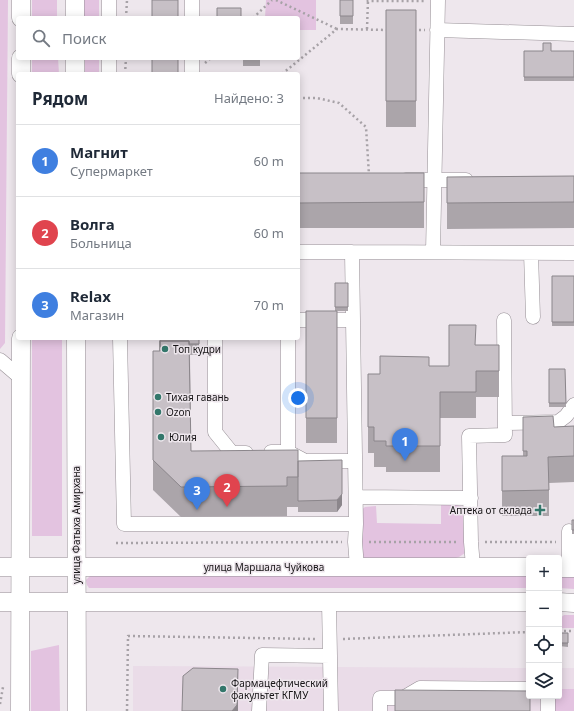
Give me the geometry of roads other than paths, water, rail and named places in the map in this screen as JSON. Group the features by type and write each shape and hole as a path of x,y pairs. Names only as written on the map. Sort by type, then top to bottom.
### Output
{"main road":[{"path":"21,0 21,16"},
{"path":"75,0 75,16"},
{"path":"21,60 21,72"},
{"path":"75,60 75,72"},
{"path":"20,711 21,340"},
{"name":"улица Фатыха Амирхана","path":"76,340 77,711"},
{"name":"улица Маршала Чуйкова","path":"0,567 526,568"},
{"path":"0,602 526,602"},
{"path":"562,602 574,602"}],"lane":[{"path":"109,0 109,16"},
{"path":"192,0 192,16"},
{"path":"433,252 438,1"},
{"path":"437,30 574,34"},
{"path":"109,60 109,72"},
{"path":"192,60 192,72"},
{"path":"369,180 481,180"},
{"path":"300,252 574,253"},
{"path":"352,252 356,497 355,542 357,567"},
{"path":"531,253 533,317"},
{"path":"300,320 353,320"},
{"path":"473,567 471,542 469,436 505,435 504,320"},
{"path":"120,340 124,524 356,524"},
{"path":"215,340 215,432 232,453 288,452 305,461 355,461"},
{"path":"288,340 288,452"},
{"path":"0,360 21,378"},
{"path":"505,423 558,422 566,416 574,405"},
{"path":"356,497 471,498"},
{"path":"567,568 569,531"},
{"path":"329,602 331,711"},
{"path":"259,711 262,655 330,656"},
{"path":"380,711 380,698 404,698 420,688 526,689"},
{"path":"548,699 548,711"}],"place":[{"name":"Топ кудри","path":"165,349"},
{"name":"Тихая гавань","path":"158,397"},
{"name":"Ozon","path":"158,412"},
{"name":"Юлия","path":"161,437"},
{"name":"Магнит","path":"405,461"},
{"name":"Волга","path":"227,507"},
{"name":"Relax","path":"197,510"},
{"name":"Аптека от склада","path":"540,510"},
{"name":"Фармацефтический факультет КГМУ","path":"223,689"}]}
